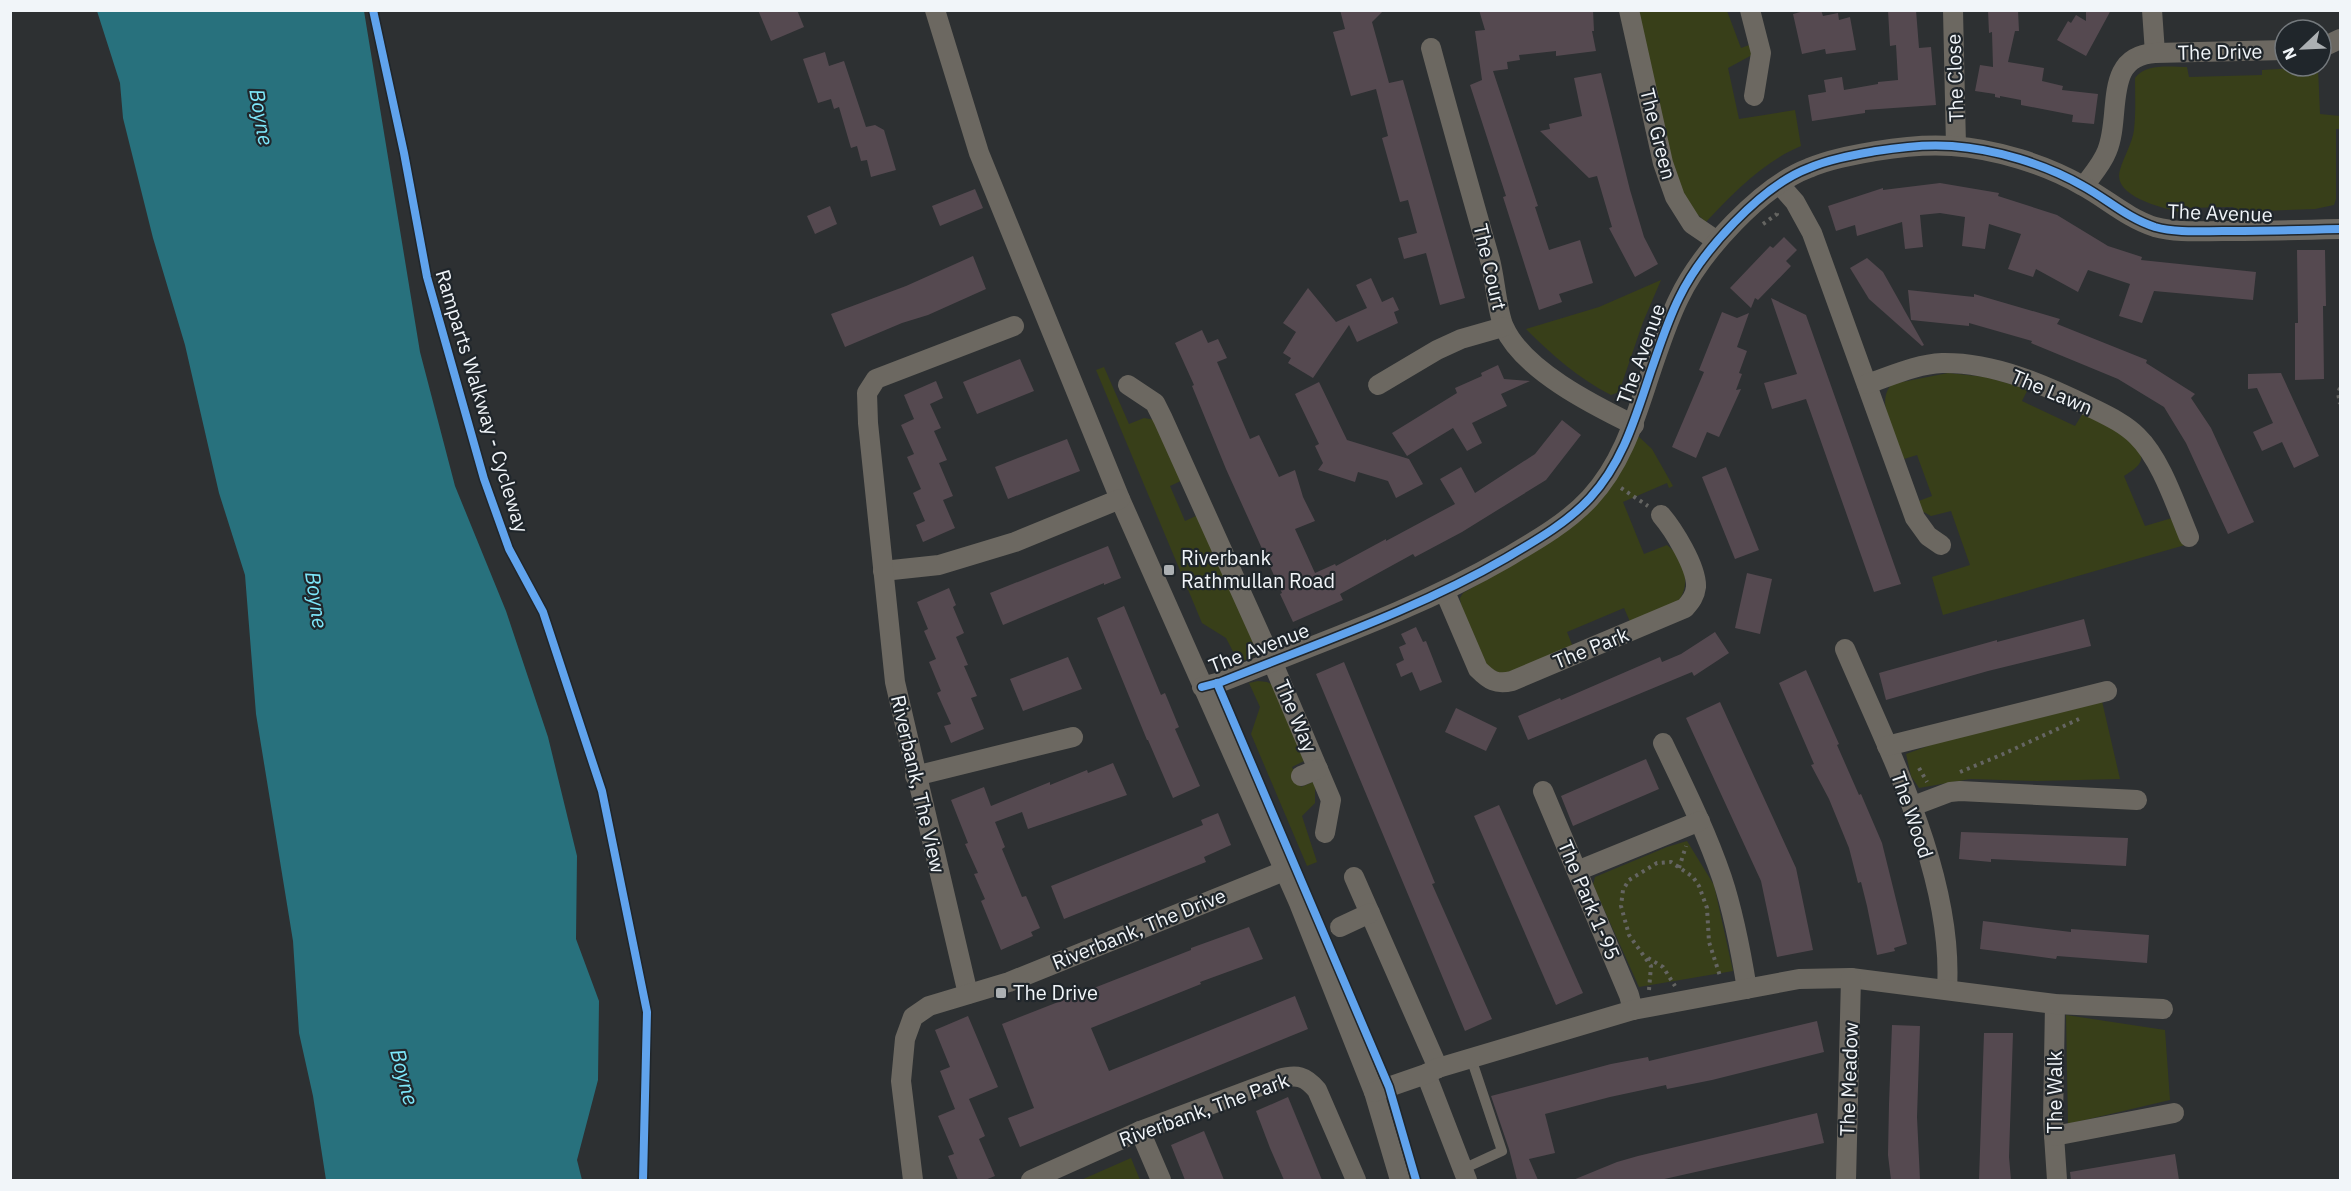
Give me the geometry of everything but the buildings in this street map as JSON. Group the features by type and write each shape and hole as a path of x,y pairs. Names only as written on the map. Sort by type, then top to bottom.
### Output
{"street":[{"path":"935,10 979,153 1120,499 1320,954 1374,1092 1400,1180"},
{"name":"The Green","path":"1629,10 1663,163 1675,197 1692,224 1717,241"},
{"path":"1750,10 1761,53 1754,96"},
{"name":"The Close","path":"1953,10 1956,146"},
{"name":"The Drive","path":"2152,10 2155,53"},
{"name":"The Court","path":"1431,48 1493,271 1503,327 1527,356 1555,381 1586,401 1634,425"},
{"name":"The Drive","path":"2084,186 2107,152 2115,123 2119,76 2124,65 2142,54 2273,50"},
{"name":"The Avenue","path":"1202,687 1395,614 1445,592 1517,552 1563,523 1590,498 1606,478 1634,425 1650,373 1680,296 1717,241 1757,202 1779,195 1809,168 1846,157 1909,147 1956,146 2029,162 2084,186 2131,217 2167,230 2340,229"},
{"path":"1779,195 1795,202 1812,233 1915,518 1928,536 1941,545"},
{"name":"Riverbank, The View","path":"968,994 915,776 895,682 868,423 867,393 876,379 1014,326"},
{"path":"1378,385 1444,347 1503,327"},
{"name":"The Lawn","path":"1868,384 1911,369 1942,363 1977,366 2017,375 2059,392 2111,418 2137,435 2148,450 2168,488 2189,537"},
{"name":"The Way","path":"1128,385 1155,403 1272,662 1310,772 1331,800 1325,833"},
{"path":"883,571 939,565 1015,542 1120,499"},
{"name":"The Park","path":"1445,592 1478,669 1496,683 1512,681 1685,608 1693,599 1696,578 1675,531 1661,514"},
{"name":"The Wood","path":"1845,649 1913,806 1945,928 1947,989"},
{"path":"1887,746 2107,691"},
{"path":"915,776 1073,737"},
{"path":"1663,743 1700,821 1722,879 1738,936 1747,989"},
{"name":"The Park 1-95","path":"1543,790 1629,995 1648,1000"},
{"path":"1913,806 1950,792 1960,791 2137,800"},
{"path":"1577,871 1700,821"},
{"name":"Riverbank, The Drive","path":"914,1180 901,1081 905,1039 913,1017 929,1006 1009,982 1284,871"},
{"path":"1354,877 1432,1071 1465,1175"},
{"path":"1340,927 1370,914"},
{"path":"1374,1092 1648,1000 1747,989 1799,980 1851,978 2055,1004 2163,1009"},
{"name":"The Meadow","path":"1846,1180 1851,978"},
{"name":"The Walk","path":"2055,1004 2054,1136 2057,1180"},
{"name":"Riverbank, The Park","path":"1031,1180 1140,1131 1279,1079 1298,1076 1308,1079 1317,1090 1356,1180"},
{"path":"2054,1136 2174,1113"},
{"path":"1140,1131 1161,1180"}],"lane":[{"path":"1465,1175 1502,1151 1471,1058"}],"path":[{"path":"1757,229 1777,214 1779,195"},
{"path":"2340,388 2338,393 2340,404"},
{"path":"1606,478 1661,514"},
{"path":"1949,776 2001,755 2087,715"},
{"path":"1679,868 1688,841"},
{"path":"1648,1000 1651,966 1629,935 1621,906 1623,890 1629,879 1657,863 1671,862 1693,877 1707,908 1709,942 1721,975 1710,978"},
{"path":"1646,957 1663,967 1671,976 1676,986 1667,988"}],"green space":[{"path":"1636,11 1727,11 1741,48 1752,44 1752,55 1728,68 1739,119 1795,110 1801,146 1762,169 1738,189 1706,222 1690,208 1672,171"},
{"path":"2187,67 2189,77 2262,75 2262,70 2273,69 2273,78 2318,78 2320,114 2340,116 2340,129 2336,129 2336,199 2334,205 2315,209 2234,212 2233,207 2184,208 2184,213 2153,205 2124,188 2119,179 2134,130 2135,78 2146,70"},
{"path":"1661,280 1643,322 1619,392 1611,395 1566,366 1526,329 1599,307"},
{"path":"1104,367 1129,424 1144,418 1155,420 1183,480 1170,486 1185,521 1198,515 1255,643 1254,656 1239,663 1226,638 1202,623 1096,370"},
{"path":"1948,373 1986,377 2028,389 2022,401 2075,426 2083,413 2128,439 2136,446 2141,460 2124,476 2145,526 2172,518 2185,545 1943,615 1932,577 1970,565 1951,511 1931,516 1920,510 1916,502 1932,496 1917,455 1904,459 1888,421 1885,400 1892,384"},
{"path":"1638,436 1652,449 1673,486 1669,488 1667,483 1623,502 1644,554 1667,545 1681,563 1685,586 1679,600 1631,624 1624,608 1567,632 1573,647 1503,675 1484,665 1461,606 1460,598 1463,593 1535,552"},
{"path":"1258,681 1275,686 1306,760 1292,767 1301,787 1315,781 1315,803 1302,816 1317,862 1307,866 1251,734 1260,707 1249,683"},
{"path":"2101,697 2120,779 2037,781 1970,779 1919,788 1911,776 1906,754 1972,730"},
{"path":"1687,841 1714,885 1733,971 1639,987 1593,885 1595,877"},
{"path":"2066,1015 2165,1030 2170,1100 2068,1124"},
{"path":"1131,1158 1140,1180 1081,1180"}],"water":[{"name":"Boyne","path":"97,11 364,11 420,352 455,486 506,611 548,737 577,856 576,939 599,1001 598,1080 577,1160 582,1180 326,1180 313,1096 299,1033 293,941 256,714 245,575 219,493 185,345 153,238 123,118 120,83"}],"cycle path":[{"name":"Ramparts Walkway - Cycleway","path":"373,10 404,153 427,277 484,479 509,549 543,612 602,791 647,1012 643,1180"},
{"path":"1202,687 1221,682 1330,639 1437,594 1506,558 1571,516 1590,498 1612,469 1628,437 1671,315 1689,280 1734,222 1772,189 1809,168 1825,162 1894,148 1952,146 1985,150 2036,164 2083,186 2135,219 2163,229 2180,231 2340,229"},
{"path":"1217,683 1389,1087 1416,1180"}],"place":[{"name":"Riverbank Rathmullan Road","path":"1169,570"},
{"name":"The Drive","path":"1001,993"}]}
